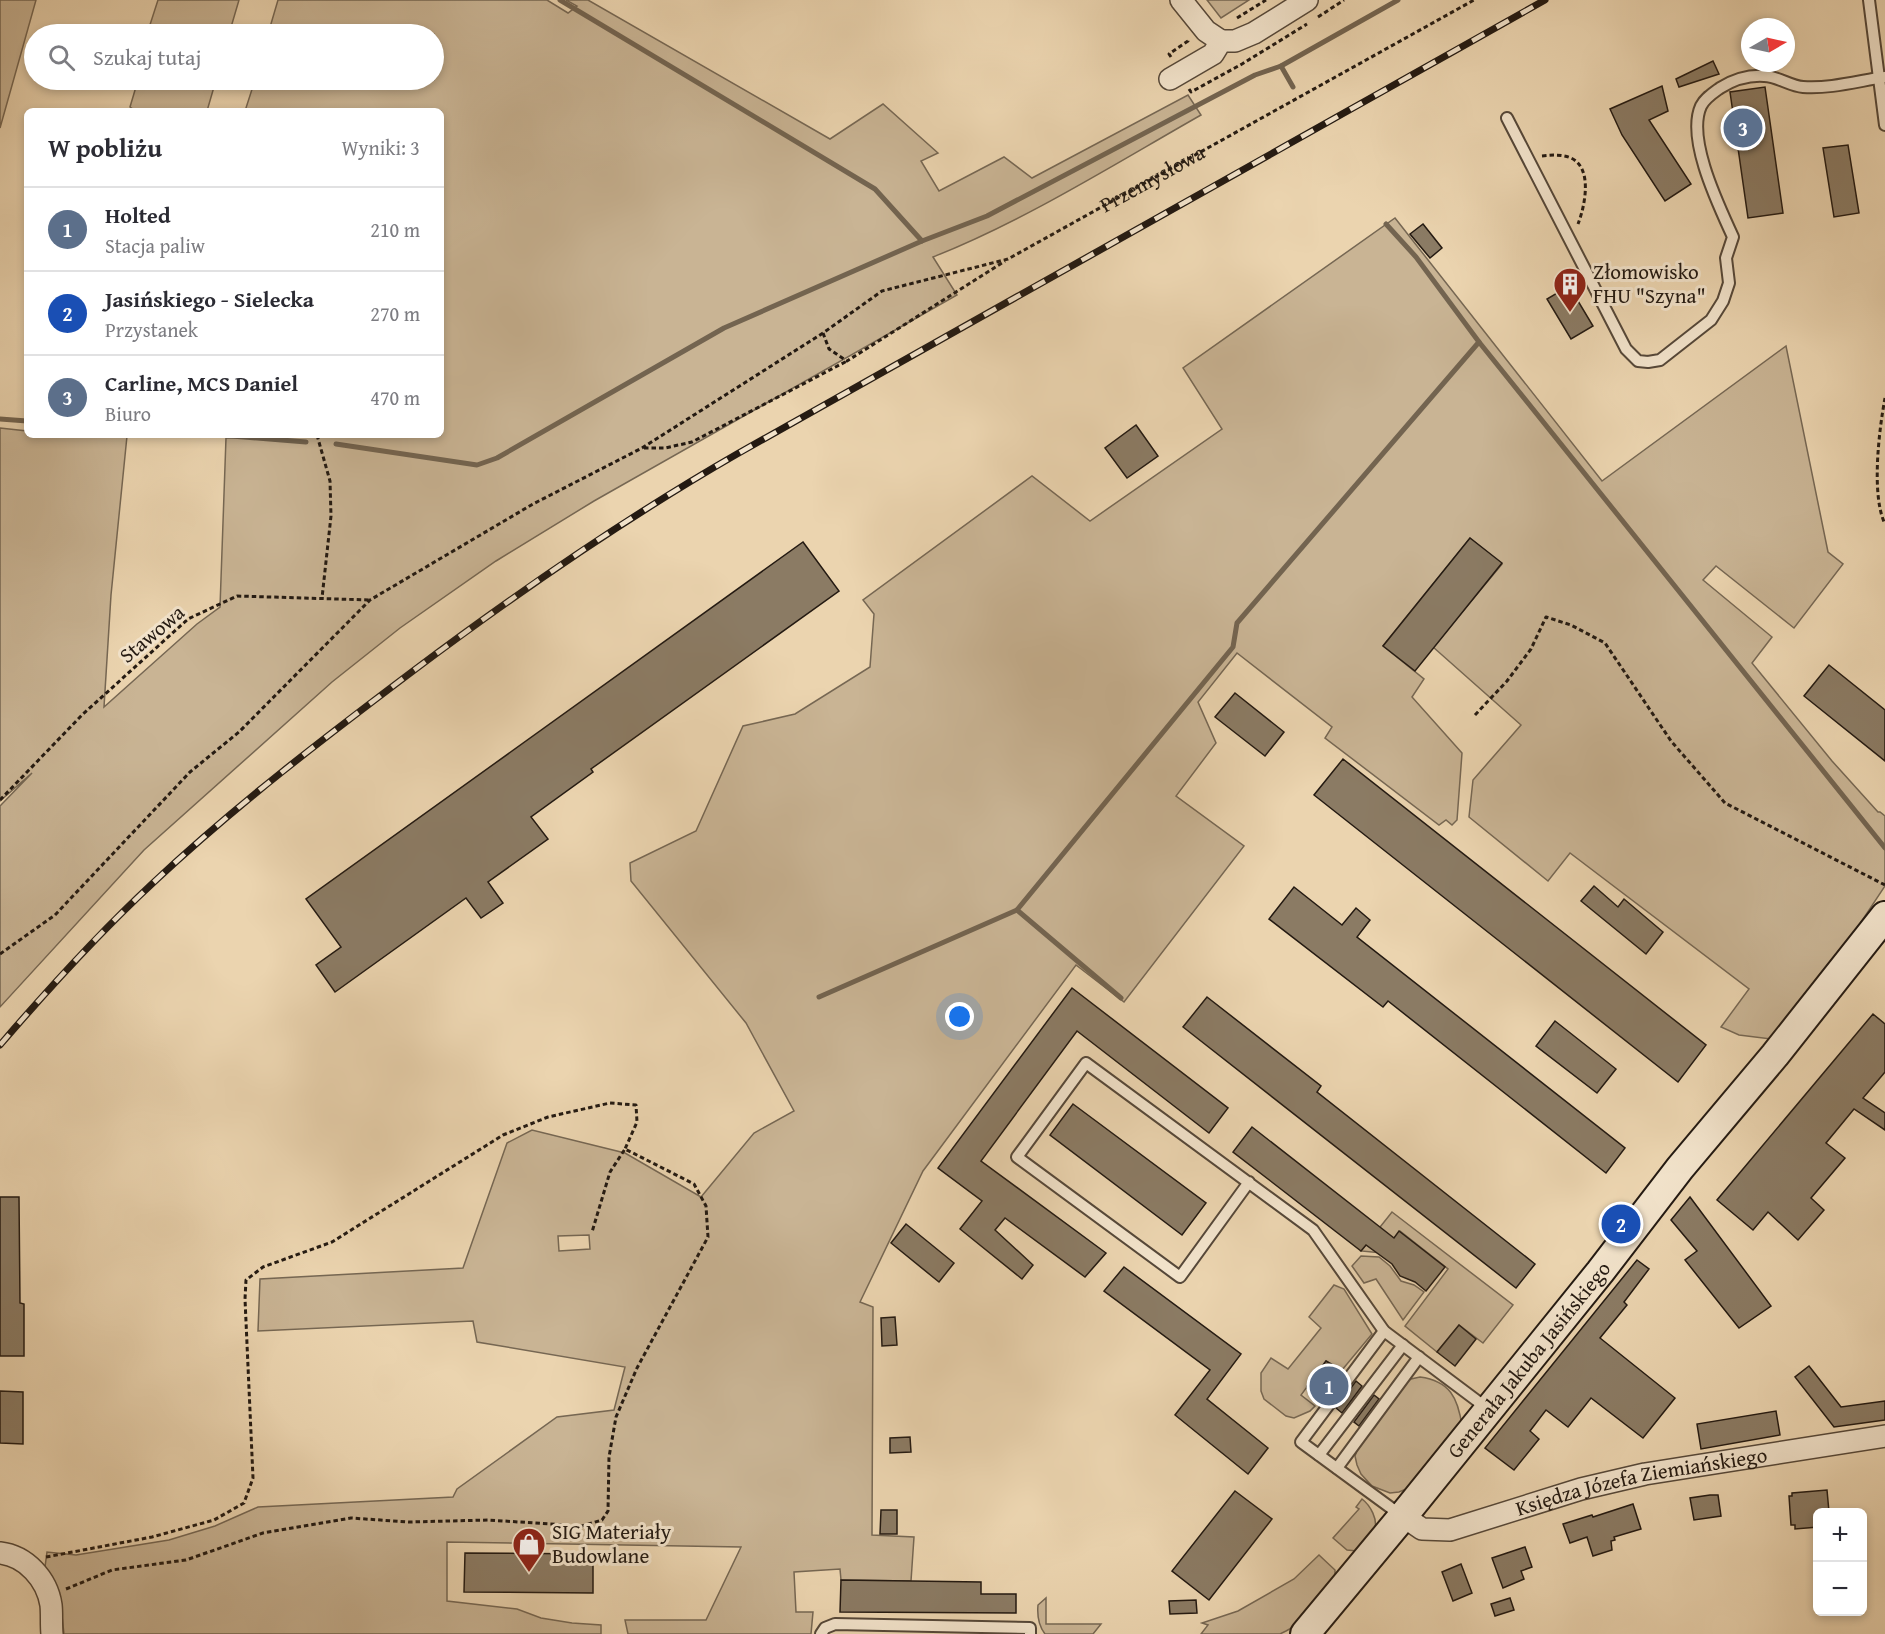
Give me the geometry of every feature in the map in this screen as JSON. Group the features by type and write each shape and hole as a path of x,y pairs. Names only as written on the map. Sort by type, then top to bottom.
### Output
{"street":[{"path":"1181,0 1206,31 1225,32 1234,41 1254,33 1307,0"},
{"path":"1175,76 1213,54 1225,32"},
{"name":"Generała Jakuba Jasińskiego","path":"1305,1634 1403,1516 1600,1272 1680,1168 1775,1055 1885,916"},
{"name":"Księdza Józefa Ziemiańskiego","path":"1403,1516 1422,1528 1450,1530 1581,1489 1645,1474 1885,1436"},
{"path":"0,1552 21,1559 41,1578 51,1604 52,1634"}],"lane":[{"path":"1869,0 1882,77 1885,125"},
{"path":"1507,118 1626,349 1638,361 1648,362 1660,360 1711,320 1723,301 1729,283 1726,258 1733,237 1707,178 1697,120 1701,105 1710,94 1729,83 1747,77 1765,75 1801,87 1825,86 1882,77"},
{"path":"1249,1182 1180,1277 1017,1157 1086,1063 1249,1182 1313,1230 1384,1331 1488,1409"},
{"path":"1384,1331 1301,1442 1403,1516"},
{"path":"1319,1455 1403,1346"},
{"path":"1337,1468 1419,1357"},
{"path":"821,1634 825,1628 835,1624 1030,1628 1030,1634"}],"path":[{"path":"1225,32 1266,0"},
{"name":"Przemysłowa","path":"0,954 55,915 190,772 239,732 370,600 533,504 642,448 823,333 882,291 1008,259 1474,0"},
{"path":"1175,76 1169,54 1188,41 1188,32"},
{"path":"1527,157 1560,155 1572,158 1580,165 1585,180 1585,199 1578,222 1568,238"},
{"path":"642,448 664,448 692,442 847,361 1008,259"},
{"path":"823,333 830,349 847,361"},
{"path":"1885,398 1877,482 1879,513 1885,524"},
{"path":"318,438 330,481 331,516 322,598"},
{"name":"Stawowa","path":"0,800 82,715 188,619 237,596 370,600"},
{"path":"1475,715 1507,681 1531,649 1546,617 1571,625 1605,643 1671,741 1725,803 1885,885"},
{"path":"33,1569 48,1556 152,1537 204,1523 244,1503 253,1478 246,1281 263,1267 332,1242 503,1135 548,1117 610,1103 636,1105 637,1122 625,1149 610,1172 592,1232"},
{"path":"49,1597 112,1570 186,1560 263,1533 351,1518 409,1522 488,1520 582,1526 602,1520 608,1511 609,1457 616,1417 637,1368 708,1237 706,1206 694,1184 625,1149"}],"shaded area":[{"path":"0,0 36,0 29,24 24,24 24,43 0,128"},
{"path":"158,0 239,0 232,24 150,24"},
{"path":"278,0 547,0 568,13 577,6 566,0 588,0 830,139 883,104 938,153 921,161 939,191 1004,157 1032,178 1188,95 1201,115 1035,209 933,257 957,295 594,501 496,561 400,628 332,682 144,850 0,1007 0,806 32,773 0,801 0,428 24,431 24,438 127,438 111,595 104,707 197,624 220,607 226,438 444,438 444,108 246,108 252,90 444,90 444,24 271,24"},
{"path":"1207,0 1249,0 1221,18"},
{"path":"135,90 213,90 208,108 130,107"},
{"path":"1395,218 1602,481 1786,346 1828,552 1843,564 1794,628 1716,566 1703,580 1772,637 1752,663 1832,761 1878,812 1885,816 1885,886 1824,978 1771,1039 1739,1035 1721,1027 1749,989 1570,853 1548,881 1469,817 1473,780 1521,725 1433,647 1502,564 1470,538 1383,646 1424,679 1412,697 1462,753 1457,820 1452,825 1446,820 1439,825 1325,738 1332,727 1237,653 1198,702 1216,743 1176,796 1244,846 1124,1002 1076,965 923,1171 860,1302 873,1307 872,1535 914,1537 911,1581 841,1580 840,1569 794,1572 796,1612 813,1612 811,1634 628,1634 625,1620 706,1620 741,1547 447,1542 447,1601 517,1609 541,1618 601,1625 601,1634 64,1634 60,1598 45,1567 47,1552 76,1555 169,1540 215,1526 258,1507 453,1497 457,1489 557,1417 614,1410 625,1367 477,1342 473,1321 258,1331 260,1279 463,1268 507,1143 532,1130 625,1153 701,1197 754,1133 794,1111 746,1023 631,881 630,863 696,831 743,726 795,714 870,667 874,614 863,600 1032,476 1090,521 1222,429 1183,368","holes":["589,1235 590,1249 559,1251 558,1236"]},
{"path":"1392,1212 1513,1305 1483,1343 1459,1325 1437,1352 1405,1326 1448,1269 1400,1231 1382,1253 1361,1251"},
{"path":"1361,1256 1379,1257 1390,1266 1401,1281 1414,1285 1424,1292 1403,1320 1376,1279 1364,1283 1352,1266"},
{"path":"1334,1285 1344,1289 1372,1334 1342,1370 1326,1361 1301,1395 1315,1406 1310,1411 1294,1418 1286,1416 1264,1399 1261,1391 1261,1373 1271,1358 1288,1369 1321,1328 1309,1317"},
{"path":"1420,1377 1439,1382 1451,1392 1458,1407 1462,1426 1411,1487 1390,1493 1372,1486 1361,1474 1355,1456 1358,1448 1406,1383"},
{"path":"1362,1499 1373,1513 1374,1531 1357,1551 1347,1550 1333,1538 1359,1509 1356,1507"},
{"path":"1319,1555 1335,1570 1335,1580 1297,1625 1280,1634 1201,1634 1208,1625 1202,1623 1238,1611 1294,1579"},
{"path":"1046,1598 1046,1624 1101,1624 1093,1634 1045,1634 1039,1624 1038,1605"}],"building":[{"path":"1713,61 1719,74 1679,87 1676,79"},
{"path":"1662,86 1668,111 1649,120 1691,184 1665,201 1622,135 1610,109"},
{"path":"1765,87 1783,213 1748,218 1730,92"},
{"path":"1848,145 1859,213 1834,217 1823,148"},
{"path":"1423,224 1442,248 1430,258 1410,234"},
{"name":"Złomowisko FHU \"Szyna\"","path":"1569,286 1593,326 1571,339 1547,299"},
{"path":"1136,425 1158,456 1127,478 1105,448"},
{"path":"1470,538 1502,563 1415,671 1383,646"},
{"path":"803,542 839,591 591,769 593,772 531,817 548,839 488,882 503,903 481,918 466,898 335,992 316,965 341,947 306,899"},
{"path":"1829,665 1885,710 1885,761 1804,696"},
{"path":"1235,693 1284,732 1265,756 1215,717"},
{"path":"1343,759 1706,1045 1678,1082 1314,795"},
{"path":"1594,886 1618,907 1624,899 1663,932 1646,954 1581,901"},
{"path":"1294,887 1342,925 1356,908 1370,920 1357,937 1625,1148 1606,1173 1388,1001 1383,1007 1269,919"},
{"path":"1072,988 1228,1108 1209,1133 1077,1031 981,1161 1106,1253 1085,1277 1005,1218 995,1230 1033,1265 1022,1279 960,1229 982,1201 938,1168"},
{"path":"1207,997 1321,1086 1317,1092 1535,1264 1516,1288 1183,1027"},
{"path":"1873,1014 1885,1024 1885,1072 1863,1098 1885,1113 1885,1130 1854,1109 1826,1143 1845,1158 1811,1198 1824,1210 1798,1240 1768,1212 1753,1230 1717,1200"},
{"path":"1555,1021 1616,1069 1597,1093 1536,1046"},
{"path":"1073,1104 1206,1203 1182,1235 1050,1135"},
{"path":"1252,1127 1394,1238 1399,1231 1445,1267 1426,1291 1415,1282 1400,1276 1392,1264 1366,1245 1361,1251 1233,1152"},
{"path":"0,1197 19,1197 20,1303 24,1304 24,1356 0,1356"},
{"path":"1690,1197 1771,1306 1739,1328 1685,1260 1697,1251 1671,1220"},
{"path":"906,1224 954,1263 939,1282 891,1243"},
{"path":"1637,1260 1649,1269 1624,1302 1627,1305 1600,1338 1675,1398 1643,1438 1591,1398 1568,1427 1546,1410 1530,1431 1539,1439 1514,1470 1485,1448"},
{"path":"1124,1267 1241,1354 1207,1399 1268,1448 1248,1474 1175,1415 1210,1370 1104,1291"},
{"path":"895,1317 897,1345 882,1346 881,1318"},
{"path":"1459,1325 1476,1339 1455,1366 1437,1352"},
{"path":"1326,1361 1344,1372 1324,1399 1307,1386"},
{"path":"1809,1366 1841,1407 1885,1401 1885,1420 1834,1427 1795,1377"},
{"path":"1356,1381 1362,1386 1342,1413 1336,1408"},
{"path":"0,1391 23,1392 23,1444 0,1443"},
{"path":"1374,1395 1379,1399 1359,1426 1354,1422"},
{"path":"1776,1411 1780,1435 1701,1449 1697,1424"},
{"path":"910,1437 911,1452 890,1453 890,1438"},
{"path":"1827,1490 1829,1508 1813,1508 1813,1527 1795,1529 1795,1525 1791,1525 1789,1496 1792,1496 1792,1493"},
{"path":"1235,1491 1272,1519 1209,1600 1172,1571"},
{"path":"1718,1495 1721,1516 1694,1520 1690,1498"},
{"path":"1633,1504 1641,1529 1614,1537 1615,1540 1611,1541 1612,1550 1593,1556 1587,1537 1570,1543 1563,1524"},
{"path":"881,1510 897,1510 897,1534 880,1534"},
{"path":"1525,1547 1532,1567 1521,1571 1524,1579 1503,1588 1492,1558"},
{"name":"SIG Materiały Budowlane","path":"465,1553 593,1554 593,1593 464,1592"},
{"path":"1461,1564 1472,1593 1453,1601 1442,1572"},
{"path":"841,1580 981,1582 981,1594 1016,1594 1016,1613 840,1612"},
{"path":"1510,1598 1514,1610 1495,1616 1491,1604"},
{"path":"1196,1600 1197,1613 1170,1614 1169,1601"}],"waterway":[{"path":"560,0 875,189 922,241"},
{"path":"1281,66 1398,0"},
{"path":"336,444 477,465 497,458 724,328 922,241 987,216 1255,75 1281,66 1293,87"},
{"path":"1386,224 1416,257 1479,342 1885,848"},
{"path":"819,997 1017,910 1233,647 1237,623 1479,342"},
{"path":"0,419 24,421"},
{"path":"256,438 306,442"},
{"path":"1017,910 1121,998"}],"railway":[{"path":"0,1045 114,921 216,826 380,696 492,613 572,558 653,504 737,454 1545,0"}],"place":[{"name":"Carline, MCS Daniel","path":"1743,128"},
{"name":"Złomowisko FHU \"Szyna\"","path":"1570,313"},
{"name":"Jasińskiego - Sielecka","path":"1621,1224"},
{"name":"Holted","path":"1329,1386"},
{"name":"SIG Materiały Budowlane","path":"529,1573"}]}
